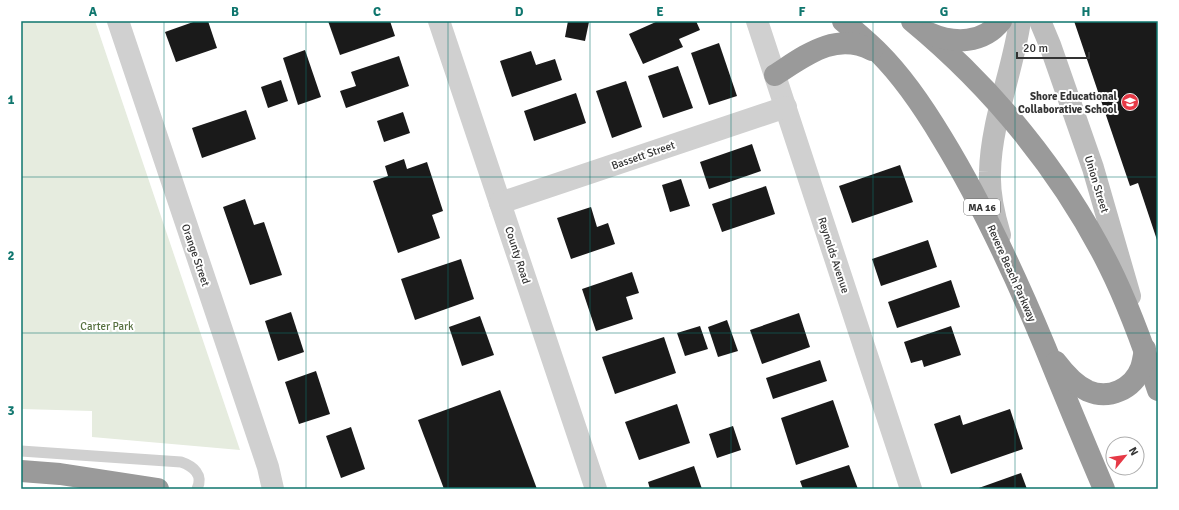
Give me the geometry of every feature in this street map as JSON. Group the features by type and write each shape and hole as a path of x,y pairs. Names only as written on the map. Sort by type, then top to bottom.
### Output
{"highway":[{"name":"Revere Beach Parkway","path":"843,21 880,54 909,88 935,127 975,194 1006,257 1104,489"},
{"path":"917,25 944,38 964,41 981,36 990,31 1001,21"},
{"path":"917,25 968,72 1001,108 1038,152 1082,217 1114,277 1144,349 1158,390"},
{"path":"775,75 808,54 827,45 836,43 844,42 860,45 880,54"},
{"path":"1044,345 1056,362 1076,383 1089,391 1104,394 1110,394 1123,389 1134,380 1141,368 1144,349"},
{"path":"21,471 60,474 158,489"}],"street":[{"name":"Orange Street","path":"118,21 268,467 273,489"},
{"name":"County Road","path":"439,21 596,489"},
{"name":"Reynolds Avenue","path":"757,21 911,489"},
{"path":"1006,257 992,200 990,173 994,136 1020,21"},
{"name":"Union Street","path":"1040,21 1093,168 1144,349"},
{"name":"Bassett Street","path":"500,203 786,107"}],"lane":[{"path":"21,451 181,462 188,464 198,473 200,480 197,489"}],"green space":[{"name":"Carter Park","path":"21,21 95,21 240,450 92,437 92,411 21,409"}],"building":[{"path":"196,21 208,21 217,48 176,62 165,32"},
{"path":"328,21 390,21 395,36 340,55"},
{"path":"568,21 589,22 585,41 565,37"},
{"path":"658,21 696,21 700,30 679,39 683,47 643,64 629,34"},
{"name":"Shore Educational Collaborative School","path":"1074,21 1158,21 1158,243 1138,183 1130,186"},
{"path":"719,43 737,96 709,105 691,53"},
{"path":"305,50 321,97 298,105 283,58"},
{"path":"531,51 536,65 555,59 562,80 512,97 500,61"},
{"path":"399,56 409,86 346,108 340,91 356,86 351,72"},
{"path":"678,66 693,108 663,118 648,76"},
{"path":"281,80 288,101 268,108 261,87"},
{"path":"626,81 642,127 612,138 596,91"},
{"path":"576,93 586,123 534,141 524,111"},
{"path":"246,110 256,139 202,158 192,128"},
{"path":"403,112 410,133 384,142 377,121"},
{"path":"752,144 761,171 709,189 700,162"},
{"path":"404,159 407,169 427,162 443,211 432,215 440,238 398,253 373,181 388,176 385,166"},
{"path":"900,165 913,202 852,223 839,186"},
{"path":"681,179 690,206 670,212 662,185"},
{"path":"766,186 775,214 722,232 712,204"},
{"path":"245,199 254,225 264,222 282,275 250,285 223,207"},
{"path":"591,207 597,227 608,223 615,244 571,259 557,218"},
{"path":"928,240 937,267 881,286 872,259"},
{"path":"461,259 474,299 415,320 401,279"},
{"path":"632,272 639,293 626,297 633,319 596,331 582,289"},
{"path":"951,280 960,307 897,328 888,302"},
{"path":"291,312 304,352 278,361 265,321"},
{"path":"799,313 810,347 762,364 750,330"},
{"path":"480,316 494,355 462,366 449,327"},
{"path":"727,320 738,351 718,357 708,327"},
{"path":"700,326 708,349 685,356 677,333"},
{"path":"951,326 961,355 924,367 922,360 911,363 904,342"},
{"path":"664,337 676,373 615,394 602,357"},
{"path":"820,360 827,381 773,399 766,378"},
{"path":"316,371 330,414 299,424 285,382"},
{"path":"500,390 537,489 444,489 418,420"},
{"path":"833,400 849,447 796,465 781,418"},
{"path":"677,404 690,443 639,460 625,422"},
{"path":"1010,409 1023,449 951,474 934,424 960,415 963,425"},
{"path":"733,426 741,450 717,458 709,434"},
{"path":"351,427 365,469 341,478 326,436"},
{"path":"849,465 858,489 803,489 800,481"},
{"path":"694,466 702,489 650,489 648,482"},
{"path":"1021,473 1027,489 976,489"}],"place":[{"name":"Shore Educational Collaborative School","path":"1130,102"}]}
